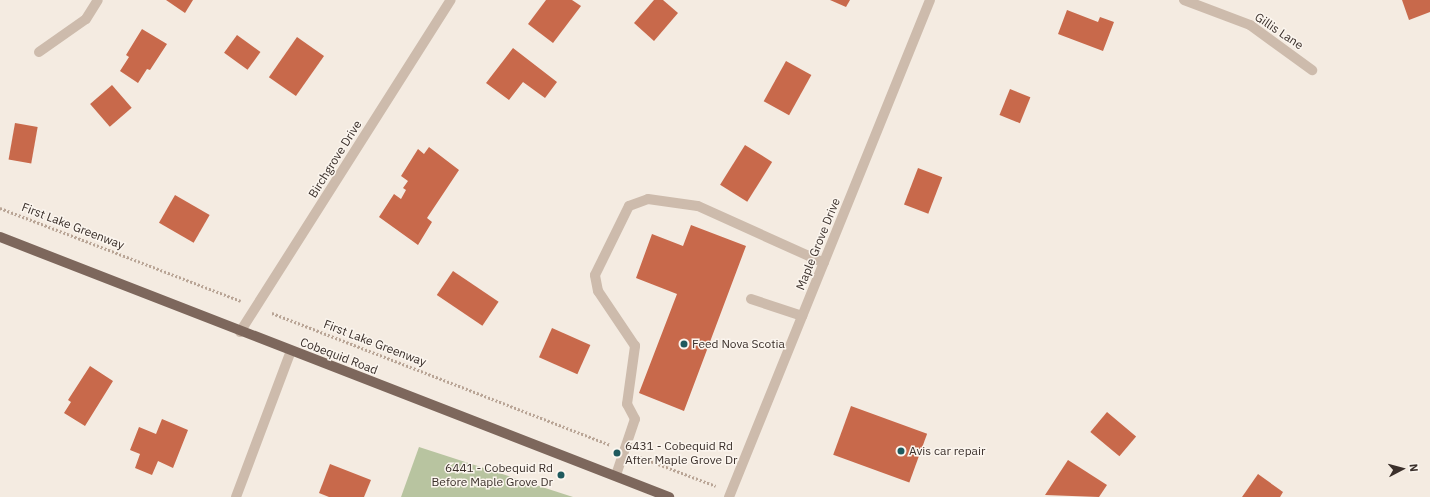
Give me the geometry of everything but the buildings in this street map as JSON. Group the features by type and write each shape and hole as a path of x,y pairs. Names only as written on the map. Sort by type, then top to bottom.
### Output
{"main road":[{"name":"Cobequid Road","path":"0,237 240,332 616,475 669,497"}],"street":[{"path":"39,52 86,18 98,0"},
{"name":"Birchgrove Drive","path":"240,332 451,0"},
{"name":"Maple Grove Drive","path":"730,495 930,0"},
{"name":"Gillis Lane","path":"1184,0 1250,25 1312,70"},
{"path":"616,475 635,419 627,404 635,346 598,291 595,275 629,206 648,199 698,206 824,263"},
{"path":"751,298 802,316"},
{"path":"236,497 291,351"}],"path":[{"name":"First Lake Greenway","path":"0,208 613,446"},
{"path":"635,455 730,495"}],"green space":[{"path":"419,447 573,497 401,497"}],"place":[{"name":"Feed Nova Scotia","path":"684,344"},
{"name":"Avis car repair","path":"901,451"},
{"name":"6431 - Cobequid Rd After Maple Grove Dr","path":"617,453"},
{"name":"6441 - Cobequid Rd Before Maple Grove Dr","path":"561,475"}]}
